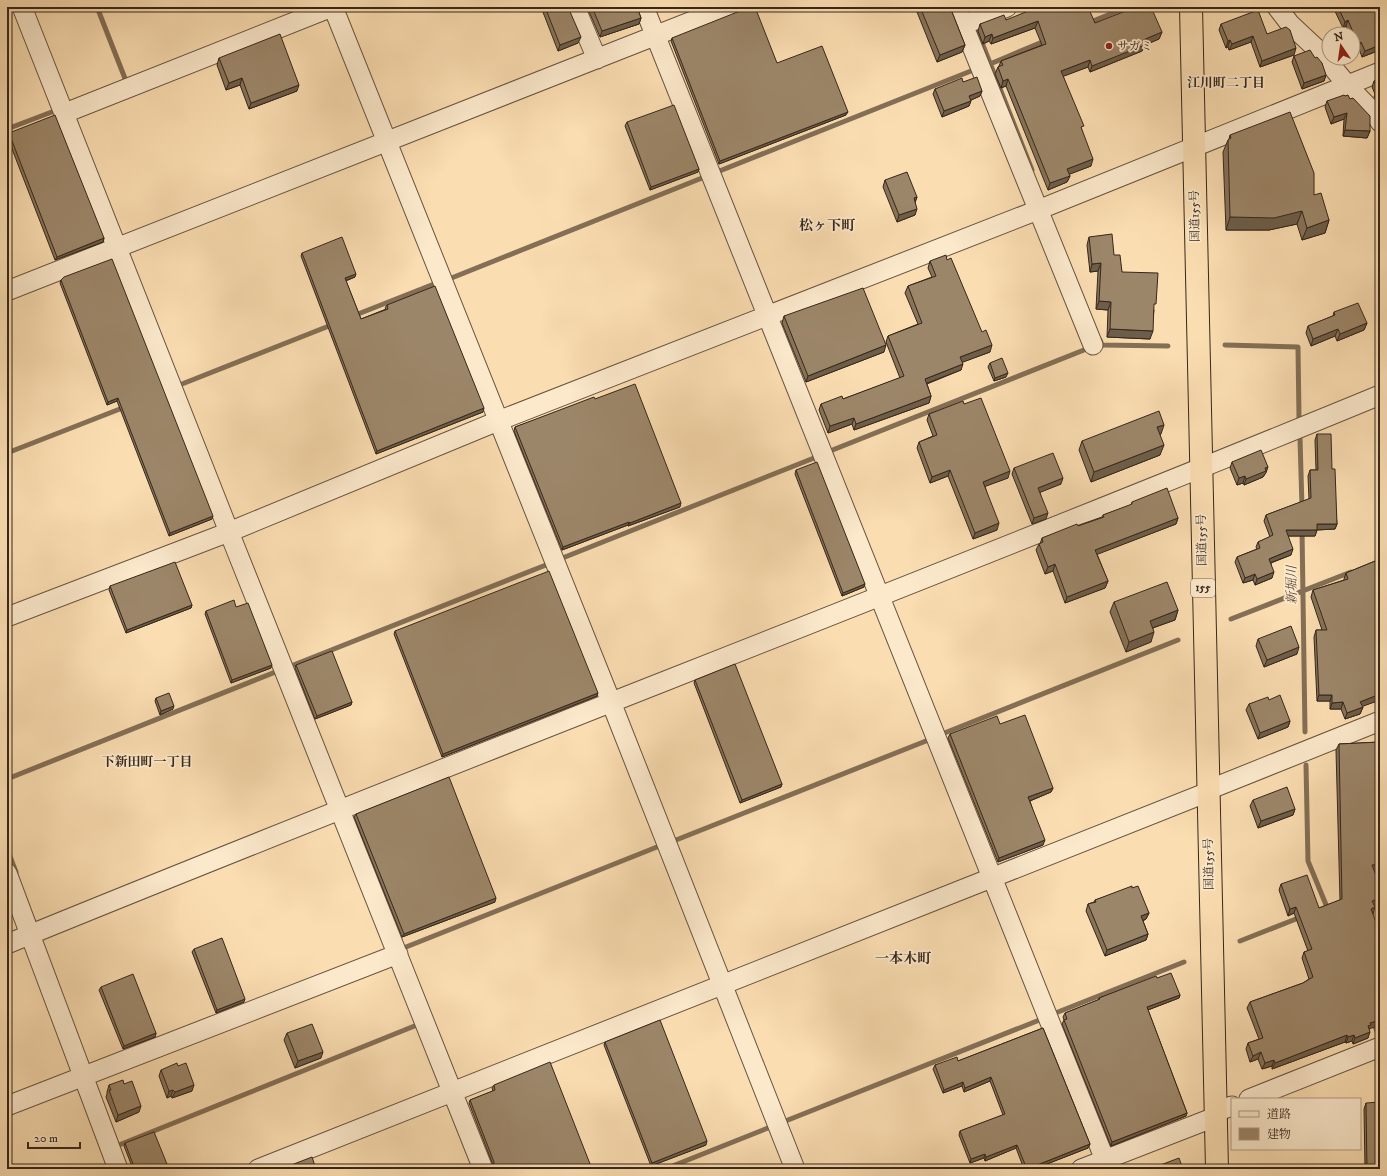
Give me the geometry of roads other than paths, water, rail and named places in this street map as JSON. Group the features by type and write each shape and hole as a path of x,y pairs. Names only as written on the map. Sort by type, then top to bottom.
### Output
{"highway":[{"name":"国道155号","path":"1191,7 1208,791 1221,1112 1217,1169"}],"street":[{"path":"22,7 483,1169"},
{"path":"65,113 332,7 611,702 795,1169"},
{"path":"575,7 597,59"},
{"path":"644,7 1105,1160"},
{"path":"7,291 386,140 728,7"},
{"path":"956,7 1094,345"},
{"path":"963,25 1008,7"},
{"path":"1277,7 1290,24 1320,52 1348,86 1377,116 1380,122"},
{"path":"7,617 229,532 498,421 1038,210 1380,72"},
{"path":"7,944 340,809 1201,469 1380,395"},
{"path":"258,1169 1208,791 1380,721"},
{"path":"7,873 85,1077 118,1169"},
{"path":"7,1106 85,1077 398,954"},
{"path":"1252,1098 1380,1047"},
{"path":"1081,1169 1221,1112"}],"waterway":[{"path":"97,7 126,81"},
{"path":"1088,23 1128,7"},
{"path":"977,30 1032,170"},
{"path":"990,64 1047,40"},
{"path":"717,172 976,69"},
{"path":"7,129 57,110"},
{"path":"449,279 707,176"},
{"path":"353,316 434,284"},
{"path":"182,384 334,324"},
{"path":"1100,340 1102,345 1168,346"},
{"path":"1225,345 1298,347 1299,418"},
{"path":"830,451 1089,348"},
{"path":"7,453 125,407"},
{"name":"新堀川","path":"1300,438 1302,507"},
{"path":"560,559 819,456"},
{"name":"新堀川","path":"1302,529 1305,732"},
{"path":"291,666 551,563"},
{"path":"1231,619 1351,572"},
{"path":"942,734 1178,640"},
{"path":"7,779 278,671"},
{"path":"671,842 931,739"},
{"name":"新堀川","path":"1306,765 1308,861 1329,912"},
{"path":"401,949 662,845"},
{"path":"7,849 16,872"},
{"path":"1240,941 1301,917"},
{"path":"1053,1014 1184,962"},
{"path":"783,1122 1042,1019"},
{"name":"新堀川","path":"1373,1021 1380,1039"},
{"path":"119,1145 417,1025 416,1022"},
{"path":"665,1169 773,1126"}],"place":[{"name":"サガミ","path":"1109,46"}],"district":[{"name":"江川町二丁目","path":"1226,83"},
{"name":"松ヶ下町","path":"827,226"},
{"name":"下新田町一丁目","path":"147,762"},
{"name":"一本木町","path":"903,959"}]}
